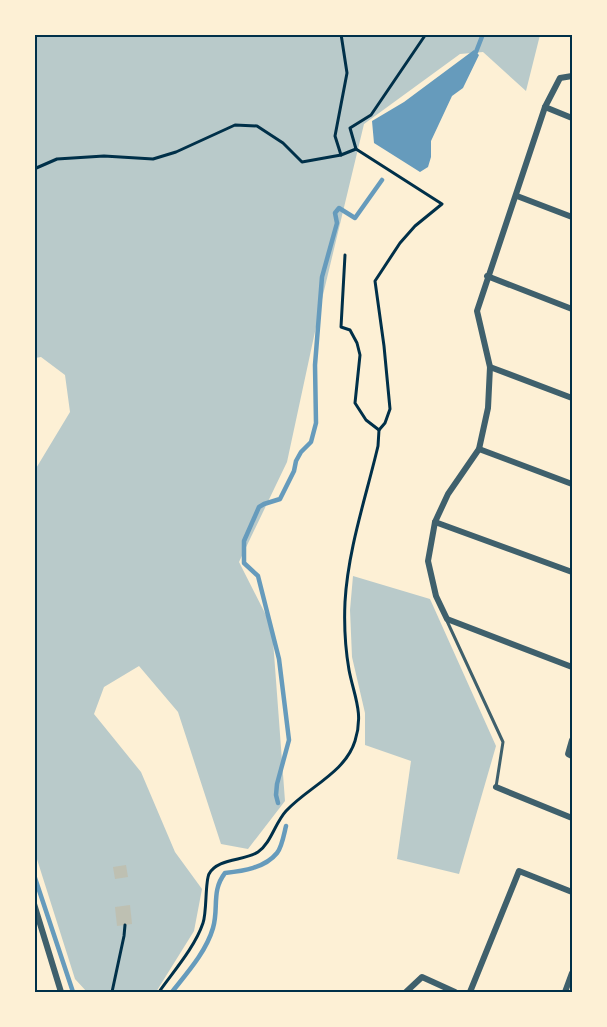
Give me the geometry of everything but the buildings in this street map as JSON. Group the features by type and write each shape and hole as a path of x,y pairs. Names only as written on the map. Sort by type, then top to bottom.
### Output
{"street":[{"path":"573,76 560,78 545,107 517,196 487,276 477,311 490,367 488,408 479,449 448,494 435,522 428,561 436,596 447,619 573,667"},
{"path":"545,107 573,118"},
{"path":"517,196 573,217"},
{"path":"487,276 573,309"},
{"path":"490,367 573,398"},
{"path":"479,449 573,484"},
{"path":"435,522 573,572"},
{"path":"573,740 568,754 573,756"},
{"path":"496,787 573,818"},
{"path":"470,993 519,871 573,892"},
{"path":"34,904 61,993"},
{"path":"565,993 573,973"},
{"path":"406,993 422,978 455,993"}],"lane":[{"path":"447,619 503,742 496,787"}],"path":[{"path":"341,34 347,73 335,136 341,155"},
{"path":"159,993 204,922 208,875 214,868 258,853 265,846 274,828 288,809 347,759 355,742 360,709 346,651 345,600 353,548 378,446 379,430 385,423 390,409 375,281 400,243 415,226 442,204 356,149 350,128 371,115 426,34"},
{"path":"34,169 57,159 104,156 153,159 176,152 235,125 257,126 283,143 302,162 341,155 356,149"},
{"path":"345,255 341,327 350,330 360,355 355,403 366,420 379,430"},
{"path":"112,993 124,936 124,925"}],"shaded area":[{"path":"35,35 540,35 526,91 483,52 460,54 364,124 322,299 287,462 239,562 272,627 285,801 248,849 221,844 178,712 139,666 104,687 94,714 141,772 175,852 202,889 194,931 156,992 87,992 75,979 35,853 35,470 70,412 65,375 41,357 35,358"},
{"path":"353,576 430,599 496,746 459,874 397,859 411,761 365,745 365,713 352,657 350,610"}],"water":[{"path":"474,50 479,55 463,88 452,96 431,141 431,157 428,167 420,172 374,143 372,121 404,102"}],"waterway":[{"path":"472,56 483,34"},
{"path":"278,803 277,784 289,740 279,659 258,576 244,563 244,541 259,507 280,499 294,471 296,461 311,442 316,423 315,365 322,277 337,223 335,213 339,208 355,218 382,180"},
{"path":"172,992 196,962 210,937 215,921 218,886 225,873 253,868 272,858 280,847 286,826"},
{"path":"34,875 73,992"}]}
